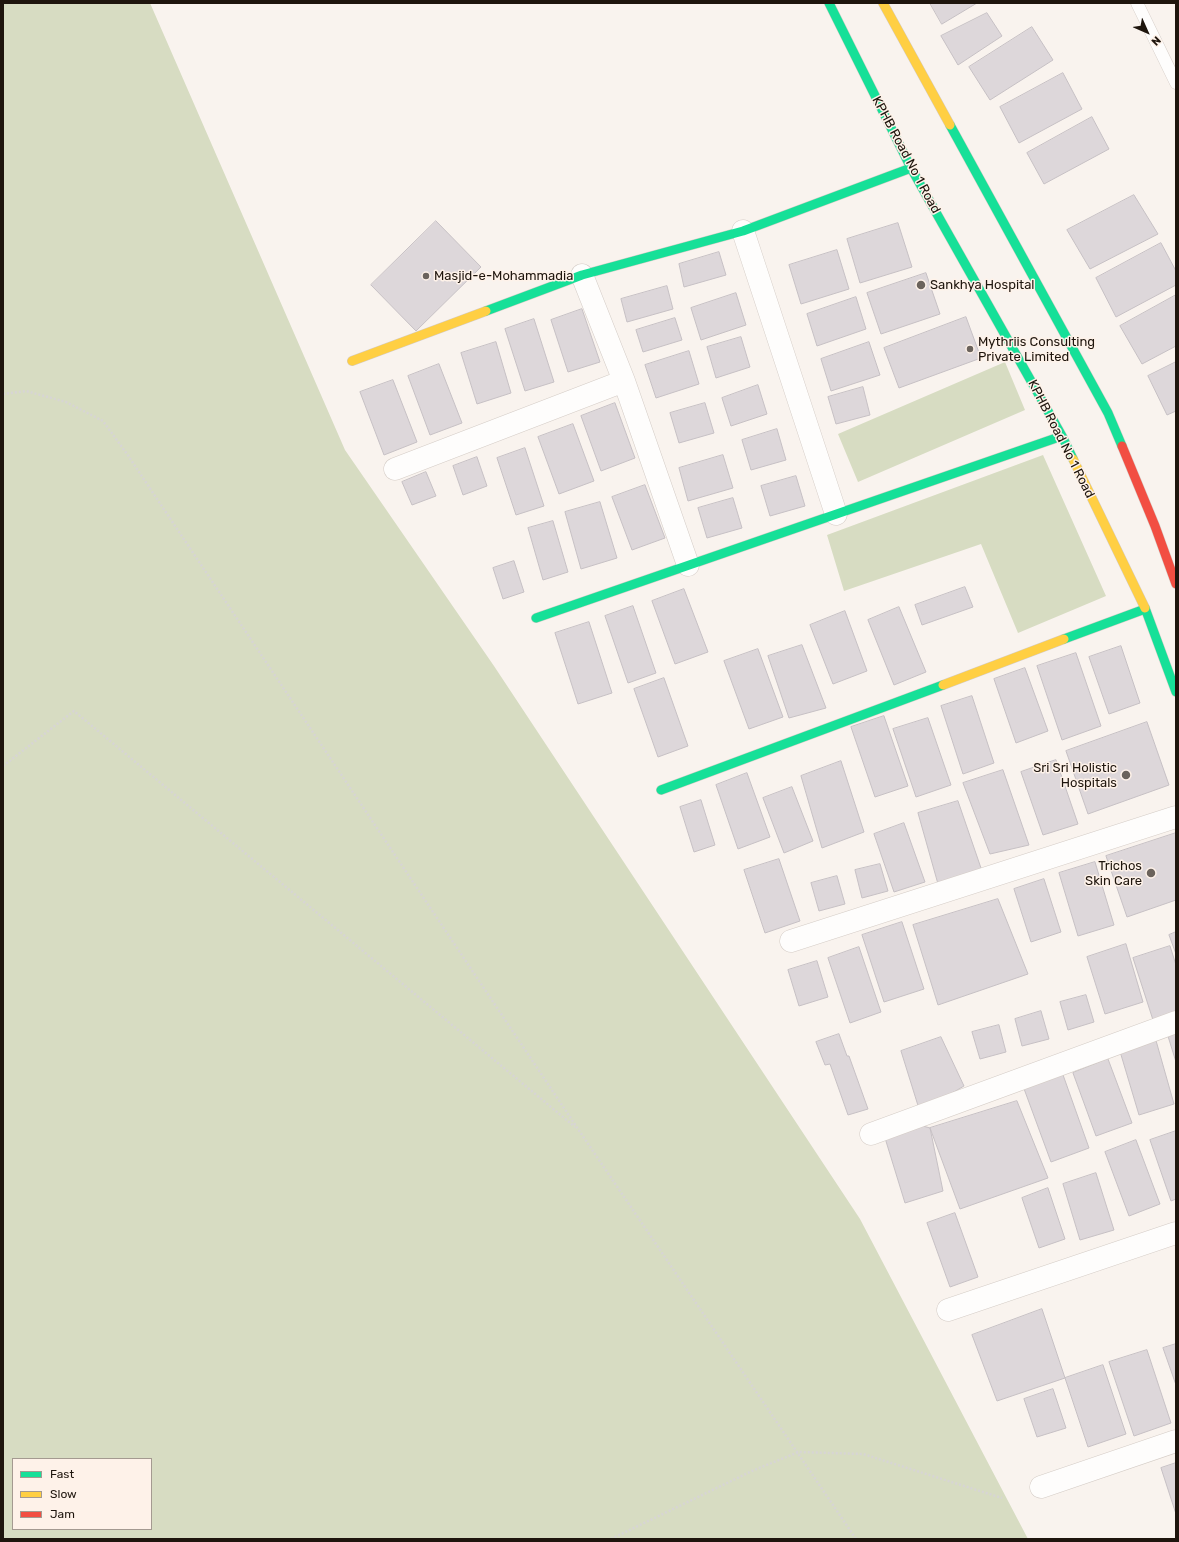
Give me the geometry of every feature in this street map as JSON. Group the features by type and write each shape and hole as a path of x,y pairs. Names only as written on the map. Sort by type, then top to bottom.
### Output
{"street":[{"name":"KPHB Road No 1 Road","path":"829,3 911,168 1062,436 1145,608 1176,692"},
{"path":"883,3 1108,413 1155,526 1176,584"},
{"path":"352,362 582,274 743,231 911,168"},
{"path":"743,231 836,514"},
{"path":"582,274 624,381 688,565"},
{"path":"395,469 624,381"},
{"path":"536,618 1062,436"},
{"path":"661,790 1145,608"},
{"path":"791,941 1176,817"},
{"path":"871,1134 1176,1022"},
{"path":"948,1310 1176,1233"},
{"path":"1041,1487 1176,1441"}],"lane":[{"path":"1137,3 1176,83"}],"path":[{"path":"3,394 26,391 66,402 103,421 128,454 578,1129 799,1452 856,1539"},
{"path":"3,766 74,711 578,1129"},
{"path":"611,1539 754,1470 799,1452 863,1454 1002,1498"}],"green space":[{"path":"3,3 150,3 345,450 494,666 860,1219 1028,1539 3,1539"},
{"path":"1005,362 1025,410 858,482 838,434"},
{"path":"1043,455 1106,596 1018,633 981,544 844,591 827,535"}],"building":[{"path":"930,3 977,3 942,24"},
{"path":"987,13 1002,36 958,65 941,36"},
{"path":"1032,27 1053,60 990,100 969,67"},
{"path":"1063,73 1082,109 1019,143 1000,107"},
{"path":"1092,117 1109,149 1044,184 1027,153"},
{"path":"1134,195 1158,234 1090,269 1067,230"},
{"name":"Masjid-e-Mohammadia","path":"436,221 481,267 416,331 371,285"},
{"path":"898,223 912,267 860,283 847,239"},
{"path":"1161,243 1176,271 1176,285 1116,317 1096,278"},
{"path":"837,250 849,289 801,304 789,265"},
{"path":"719,252 726,275 684,287 679,264"},
{"path":"926,273 940,314 881,334 867,293"},
{"path":"667,286 673,309 627,322 621,299"},
{"path":"736,293 746,325 701,340 691,308"},
{"path":"1176,295 1176,346 1142,364 1120,326"},
{"path":"856,297 866,329 817,346 807,314"},
{"path":"582,309 600,362 568,372 551,320"},
{"path":"966,317 981,358 899,388 884,348"},
{"path":"675,318 682,340 643,352 636,330"},
{"path":"534,319 554,382 525,391 505,329"},
{"path":"741,337 750,367 716,378 707,347"},
{"path":"496,342 511,393 477,404 461,353"},
{"path":"869,342 880,375 831,391 821,359"},
{"path":"689,351 699,384 656,398 645,365"},
{"path":"1176,362 1176,411 1167,415 1148,376"},
{"path":"439,364 462,423 430,435 408,376"},
{"path":"393,380 417,442 384,455 360,392"},
{"path":"758,385 767,414 731,426 722,398"},
{"path":"863,387 870,415 836,424 828,397"},
{"path":"615,403 635,458 601,471 581,416"},
{"path":"705,403 714,433 679,443 670,413"},
{"path":"573,424 594,481 559,494 538,437"},
{"path":"777,429 786,460 751,470 742,440"},
{"path":"525,448 544,506 516,515 497,458"},
{"path":"723,455 733,488 688,501 679,468"},
{"path":"477,457 487,486 463,495 453,466"},
{"path":"426,472 436,496 412,505 402,482"},
{"path":"796,476 805,506 770,516 761,486"},
{"path":"645,485 665,538 632,550 612,497"},
{"path":"733,498 742,528 707,538 698,508"},
{"path":"600,502 617,558 581,569 565,512"},
{"path":"553,521 568,572 543,580 528,528"},
{"path":"514,561 524,592 503,599 493,568"},
{"path":"965,587 973,607 922,625 915,605"},
{"path":"684,589 708,652 675,664 652,601"},
{"path":"633,606 656,673 628,683 605,616"},
{"path":"899,607 926,672 894,685 868,620"},
{"path":"845,611 867,671 833,684 810,625"},
{"path":"589,622 612,693 578,704 555,633"},
{"path":"802,645 826,708 789,718 768,656"},
{"path":"1121,646 1140,703 1109,714 1089,657"},
{"path":"758,649 783,717 749,729 724,661"},
{"path":"1076,653 1101,726 1062,740 1037,666"},
{"path":"1025,668 1048,731 1016,743 994,679"},
{"path":"664,678 688,746 658,757 634,689"},
{"path":"972,696 994,763 963,774 941,706"},
{"path":"884,716 908,786 875,797 851,727"},
{"path":"928,718 951,785 916,797 893,729"},
{"path":"1147,722 1169,785 1088,814 1066,751"},
{"path":"1056,760 1078,824 1043,835 1021,772"},
{"path":"841,761 864,832 822,848 801,776"},
{"path":"1003,770 1029,845 990,854 963,783"},
{"path":"747,773 770,837 738,849 716,785"},
{"path":"792,787 813,841 784,853 763,798"},
{"path":"701,800 715,845 694,852 680,807"},
{"path":"958,801 982,871 938,884 918,813"},
{"path":"904,823 925,882 894,892 874,834"},
{"path":"1176,833 1176,900 1127,917 1106,856"},
{"path":"779,859 800,921 765,933 744,870"},
{"path":"1095,862 1114,925 1078,936 1059,873"},
{"path":"880,864 888,891 862,898 855,870"},
{"path":"837,876 845,904 819,911 811,883"},
{"path":"1044,879 1061,932 1031,942 1014,889"},
{"path":"998,899 1028,974 938,1005 913,925"},
{"path":"902,922 924,989 884,1002 862,935"},
{"path":"1176,932 1176,954 1169,935"},
{"path":"1126,944 1143,1002 1105,1014 1087,957"},
{"path":"1170,946 1176,965 1176,1012 1153,1020 1133,958"},
{"path":"859,947 881,1012 850,1023 828,958"},
{"path":"817,961 828,997 799,1006 788,970"},
{"path":"1086,995 1094,1022 1068,1030 1060,1002"},
{"path":"1041,1011 1049,1039 1022,1046 1015,1019"},
{"path":"999,1025 1006,1052 980,1059 972,1032"},
{"path":"1176,1030 1176,1062 1167,1033"},
{"path":"839,1034 847,1056 849,1056 868,1109 848,1115 830,1064 825,1065 816,1042"},
{"path":"941,1037 964,1086 920,1112 901,1051"},
{"path":"1155,1037 1174,1104 1139,1115 1119,1048"},
{"path":"1108,1059 1132,1123 1096,1136 1073,1073"},
{"path":"1062,1072 1089,1148 1051,1162 1023,1086"},
{"path":"1017,1101 1048,1178 960,1209 930,1128"},
{"path":"923,1126 930,1128 943,1191 905,1203 885,1138"},
{"path":"1176,1131 1176,1199 1171,1201 1150,1140"},
{"path":"1136,1140 1160,1204 1129,1216 1105,1152"},
{"path":"1096,1173 1114,1230 1080,1240 1063,1184"},
{"path":"1048,1188 1065,1239 1039,1248 1022,1198"},
{"path":"955,1213 978,1277 950,1287 927,1223"},
{"path":"1042,1309 1065,1378 997,1401 972,1335"},
{"path":"1176,1344 1176,1385 1163,1348"},
{"path":"1147,1350 1171,1423 1134,1436 1109,1362"},
{"path":"1103,1365 1126,1434 1088,1447 1065,1378"},
{"path":"1053,1389 1066,1428 1037,1437 1024,1399"},
{"path":"1176,1463 1176,1514 1161,1468"}],"traffic: fast":[{"path":"829,3 911,168 1062,436 1073,459"},
{"path":"950,125 1108,413 1122,446"},
{"path":"486,311 582,275 743,231 911,168"},
{"path":"536,618 1062,436"},
{"path":"1145,608 1176,692"},
{"path":"1064,639 1145,609"},
{"path":"661,790 943,685"}],"traffic: slow":[{"path":"883,3 950,125"},
{"path":"352,361 486,311"},
{"path":"1073,459 1145,608"},
{"path":"943,685 1064,639"}],"traffic: jam":[{"path":"1122,446 1155,526 1176,584"}],"place":[{"name":"Masjid-e-Mohammadia","path":"426,276"},
{"name":"Sankhya Hospital","path":"921,285"},
{"name":"Mythriis Consulting Private Limited","path":"970,349"},
{"name":"Sri Sri Holistic Hospitals","path":"1126,775"},
{"name":"Trichos Skin Care","path":"1151,873"}]}
